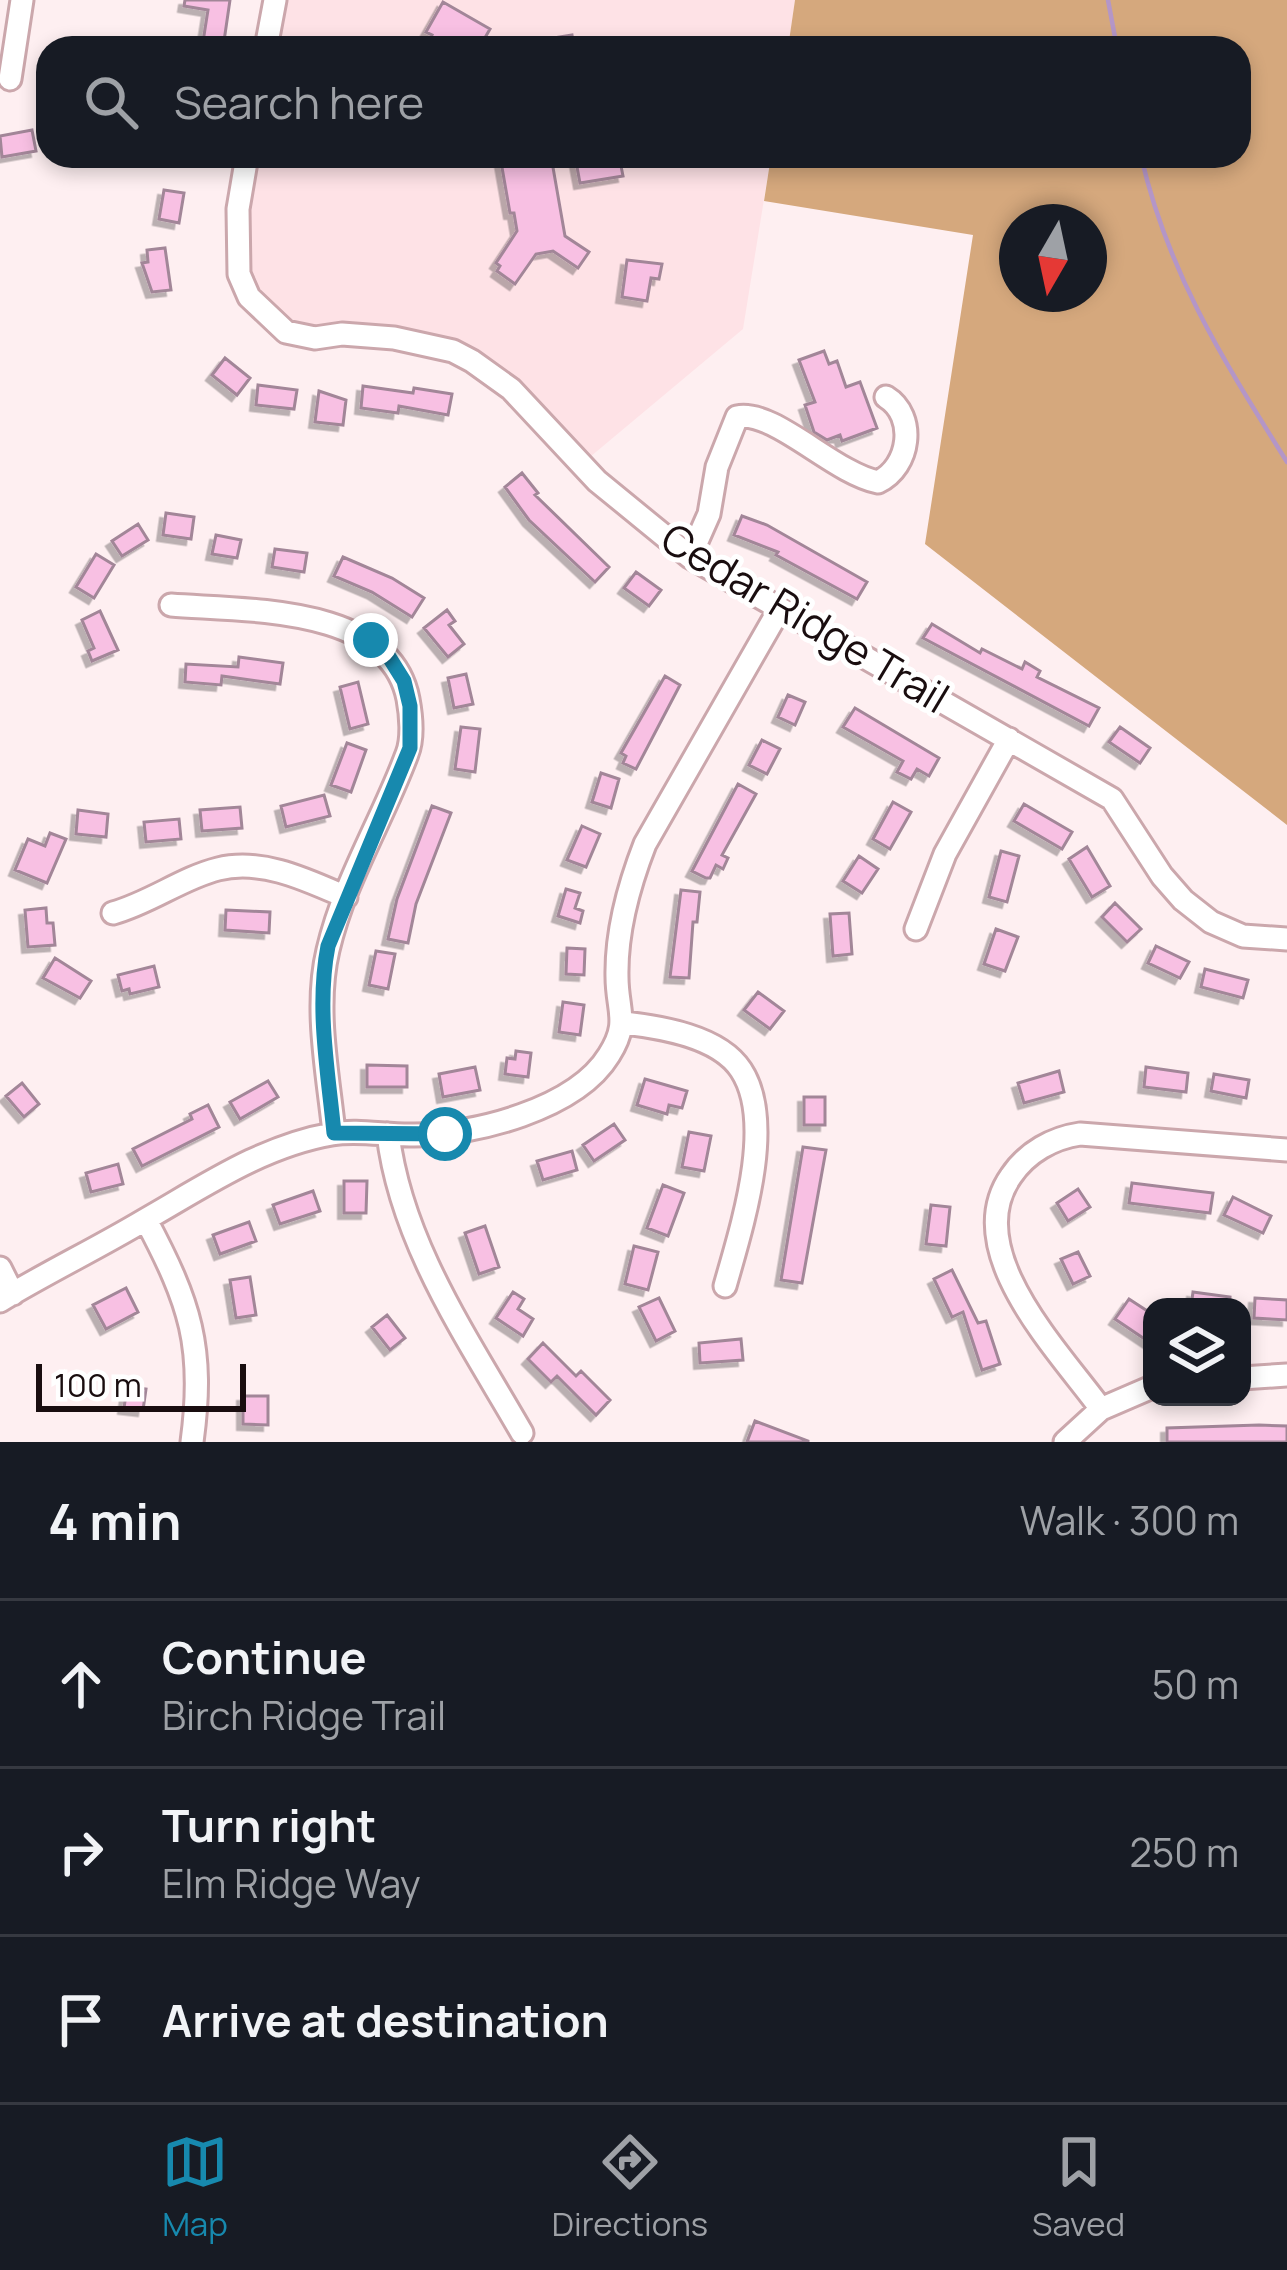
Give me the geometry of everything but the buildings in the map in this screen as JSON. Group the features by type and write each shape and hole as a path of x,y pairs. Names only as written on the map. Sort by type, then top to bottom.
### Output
{"street":[{"path":"10,79 22,0"},
{"path":"268,36 275,0"},
{"name":"Cedar Ridge Trail","path":"245,168 238,209 239,274 249,296 286,332 315,338 342,334 394,338 453,351 472,361 511,388 597,482 690,557 1112,799 1162,876 1211,922 1243,936 1287,938"},
{"path":"690,557 709,514 717,467 736,417 764,418 840,467 878,482 890,476 899,463 905,440 906,420 899,405 886,397"},
{"path":"171,605 272,613 354,631 371,640 397,669 410,706 410,748 346,897 324,970 334,1133"},
{"path":"0,1268 6,1298 248,1161 334,1133 445,1134 478,1129 562,1097 600,1070 624,1023 616,978 632,875 645,844 779,610"},
{"path":"916,929 945,854 1009,740"},
{"path":"113,913 215,869 241,866 267,868 346,897"},
{"path":"624,1023 718,1048 743,1072 754,1107 757,1139 725,1286"},
{"path":"388,1134 397,1181 439,1289 522,1432"},
{"path":"1101,1409 1012,1284 997,1251 995,1233 1007,1181 1028,1157 1052,1141 1080,1134 1287,1150"},
{"path":"146,1220 168,1260 194,1328 197,1381 192,1442"},
{"path":"1251,1377 1287,1375"},
{"path":"1065,1442 1101,1409 1143,1391"}],"shaded area":[{"path":"274,0 795,0 790,36 269,36"},
{"path":"795,0 1287,0 1287,825 925,544 973,235 764,201 769,168 1251,168 1251,36 790,36"},
{"path":"249,168 769,168 743,329 584,462 442,346 322,346 238,286"}],"waterway":[{"path":"1108,0 1115,36"},
{"path":"1144,168 1182,278 1220,352 1287,462"}],"route":[{"path":"371,640 404,681 410,706 410,748 328,946 324,1026 334,1133 445,1134"}]}
